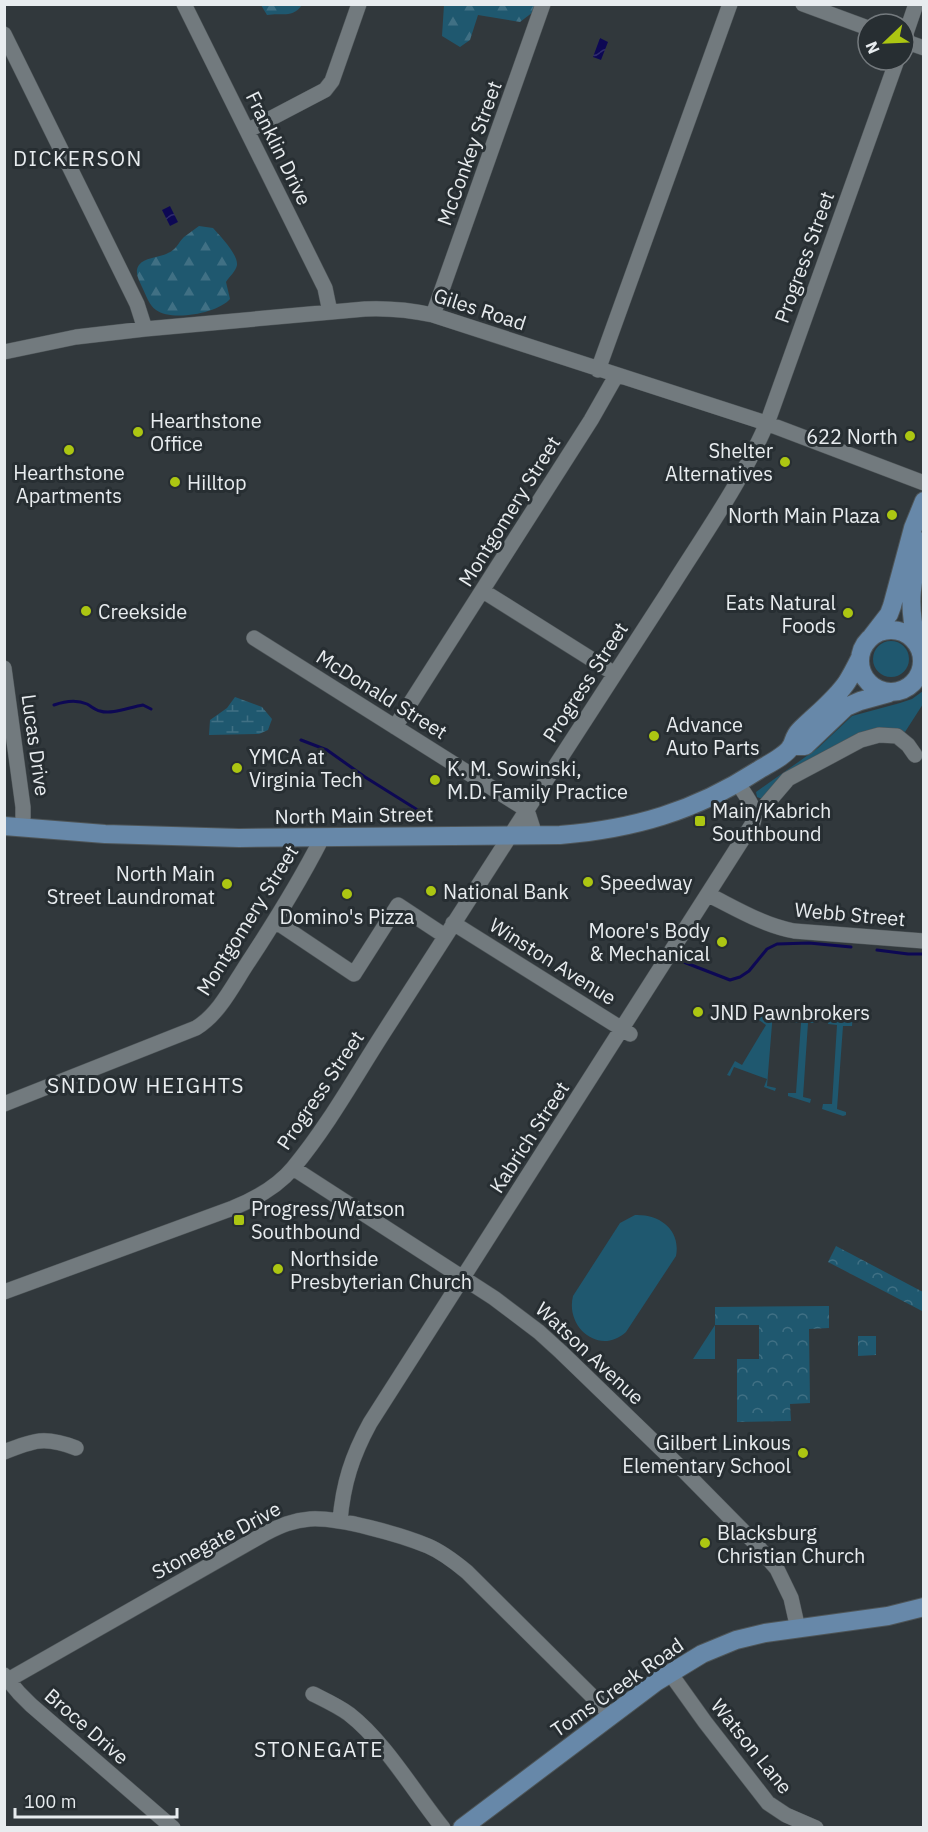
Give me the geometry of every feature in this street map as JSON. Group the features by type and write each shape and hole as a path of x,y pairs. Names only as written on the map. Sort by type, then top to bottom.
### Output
{"main road":[{"path":"924,501 913,528 889,614 864,646 860,658 861,670 870,684 878,690 889,693 916,684 921,671 923,658 912,624 910,594 924,541"},
{"path":"871,637 888,630 898,630 908,634 920,645"},
{"name":"North Main Street","path":"791,746 795,734 842,688 860,658"},
{"name":"North Main Street","path":"4,826 159,836 268,839 560,835 602,831 644,822 696,805 738,783 791,746 805,746 846,707 889,693"},
{"name":"Toms Creek Road","path":"462,1827 611,1715 670,1673 702,1654 736,1640 765,1633 888,1616 924,1607"}],"street":[{"name":"Franklin Drive","path":"184,4 326,288 330,312"},
{"path":"247,131 325,90 332,81 359,4"},
{"name":"McConkey Street","path":"434,315 543,4"},
{"path":"598,370 730,4"},
{"path":"803,4 822,8 856,23"},
{"path":"4,34 137,304 145,329"},
{"name":"Progress Street","path":"4,1292 227,1211 264,1192 284,1178 293,1168 331,1115 750,460 766,423 893,72"},
{"name":"Giles Road","path":"4,352 76,337 145,329 384,308 412,311 434,315 766,423 924,483"},
{"name":"Montgomery Street","path":"395,727 591,420 616,376"},
{"path":"483,591 615,674"},
{"name":"McDonald Street","path":"254,638 527,810"},
{"name":"Lucas Drive","path":"4,668 23,807 23,828"},
{"path":"738,783 755,812 764,807 788,779 861,740 879,735 897,736 915,756"},
{"path":"527,810 535,835"},
{"name":"Kabrich Street","path":"339,1521 352,1459 370,1423 626,1032 753,823 755,812"},
{"name":"Montgomery Street","path":"4,1104 202,1024 213,1015 275,921 322,838"},
{"name":"Webb Street","path":"709,895 758,920 794,931 924,941"},
{"name":"Winston Avenue","path":"275,921 354,974 398,905 449,929 626,1032"},
{"name":"Watson Avenue","path":"293,1168 514,1312 561,1352 755,1543 783,1578 792,1598 798,1629"},
{"path":"4,1452 38,1440 51,1440 76,1448"},
{"name":"Stonegate Drive","path":"6,1677 278,1527 286,1523 309,1519 339,1521 410,1540 428,1546 452,1560 611,1715"},
{"name":"Watson Lane","path":"670,1673 768,1803 786,1815 816,1827"},
{"name":"Broce Drive","path":"6,1677 19,1693 46,1718 173,1827"},
{"path":"313,1694 334,1704 361,1725 382,1748 443,1827"}],"green space":[{"path":"261,5 302,5 290,14 267,15"},
{"path":"444,5 537,5 537,9 520,22 478,15 470,40 460,47 442,36"},
{"path":"199,226 213,228 235,256 237,265 226,282 230,299 206,312 183,315 163,314 150,303 138,279 139,265 145,260 171,252 184,237"},
{"path":"891,641 904,646 909,659 904,672 891,677 878,672 873,659 878,646"},
{"path":"923,691 923,704 905,732 896,729 762,799 757,797 756,792 818,748 852,716 912,699"},
{"path":"235,697 262,707 272,719 268,730 259,734 209,735 210,720 227,708"},
{"path":"768,1007 781,1008 781,1012 773,1012 767,1086 776,1088 775,1091 764,1087 767,1079 734,1067 730,1076 727,1075 735,1061 742,1065 766,1025 759,1020"},
{"path":"794,1008 817,1010 816,1023 808,1023 803,1097 811,1099 810,1103 788,1096 788,1093 796,1093 801,1023 793,1022"},
{"path":"829,1011 853,1012 852,1026 843,1026 837,1109 846,1112 843,1116 822,1109 823,1104 832,1104 837,1025 828,1024"},
{"path":"635,1215 653,1217 667,1225 675,1238 676,1256 626,1332 616,1339 596,1340 579,1328 572,1308 573,1296 620,1223"},
{"path":"836,1246 923,1292 922,1311 828,1262"},
{"path":"829,1306 829,1328 809,1329 810,1403 790,1404 791,1421 737,1422 737,1359 759,1359 759,1325 715,1325 715,1307"},
{"path":"715,1325 715,1359 693,1359"},
{"path":"858,1336 876,1336 876,1355 858,1356"}],"water":[{"path":"600,38 608,42 601,60 593,57"},
{"path":"170,206 178,222 170,226 162,210"}],"waterway":[{"path":"54,705 79,701 105,712 143,705 151,709"},
{"path":"301,740 327,750 432,819"},
{"path":"681,961 730,980 749,971 767,949 777,944 809,943 851,947"},
{"path":"877,950 924,954"}],"place":[{"name":"Hearthstone Office","path":"138,432"},
{"name":"622 North","path":"910,436"},
{"name":"Hearthstone Apartments","path":"69,450"},
{"name":"Shelter Alternatives","path":"785,462"},
{"name":"Hilltop","path":"175,482"},
{"name":"North Main Plaza","path":"892,515"},
{"name":"Creekside","path":"86,611"},
{"name":"Eats Natural Foods","path":"848,613"},
{"name":"Advance Auto Parts","path":"654,736"},
{"name":"YMCA at Virginia Tech","path":"237,768"},
{"name":"K. M. Sowinski, M.D. Family Practice","path":"435,780"},
{"name":"Main/Kabrich Southbound","path":"700,821"},
{"name":"Speedway","path":"588,882"},
{"name":"North Main Street Laundromat","path":"227,884"},
{"name":"National Bank","path":"431,891"},
{"name":"Domino's Pizza","path":"347,894"},
{"name":"Moore's Body & Mechanical","path":"722,942"},
{"name":"JND Pawnbrokers","path":"698,1012"},
{"name":"Progress/Watson Southbound","path":"239,1220"},
{"name":"Northside Presbyterian Church","path":"278,1269"},
{"name":"Gilbert Linkous Elementary School","path":"803,1453"},
{"name":"Blacksburg Christian Church","path":"705,1543"}],"district":[{"name":"DICKERSON","path":"78,158"},
{"name":"SNIDOW HEIGHTS","path":"146,1085"},
{"name":"STONEGATE","path":"319,1749"}]}
